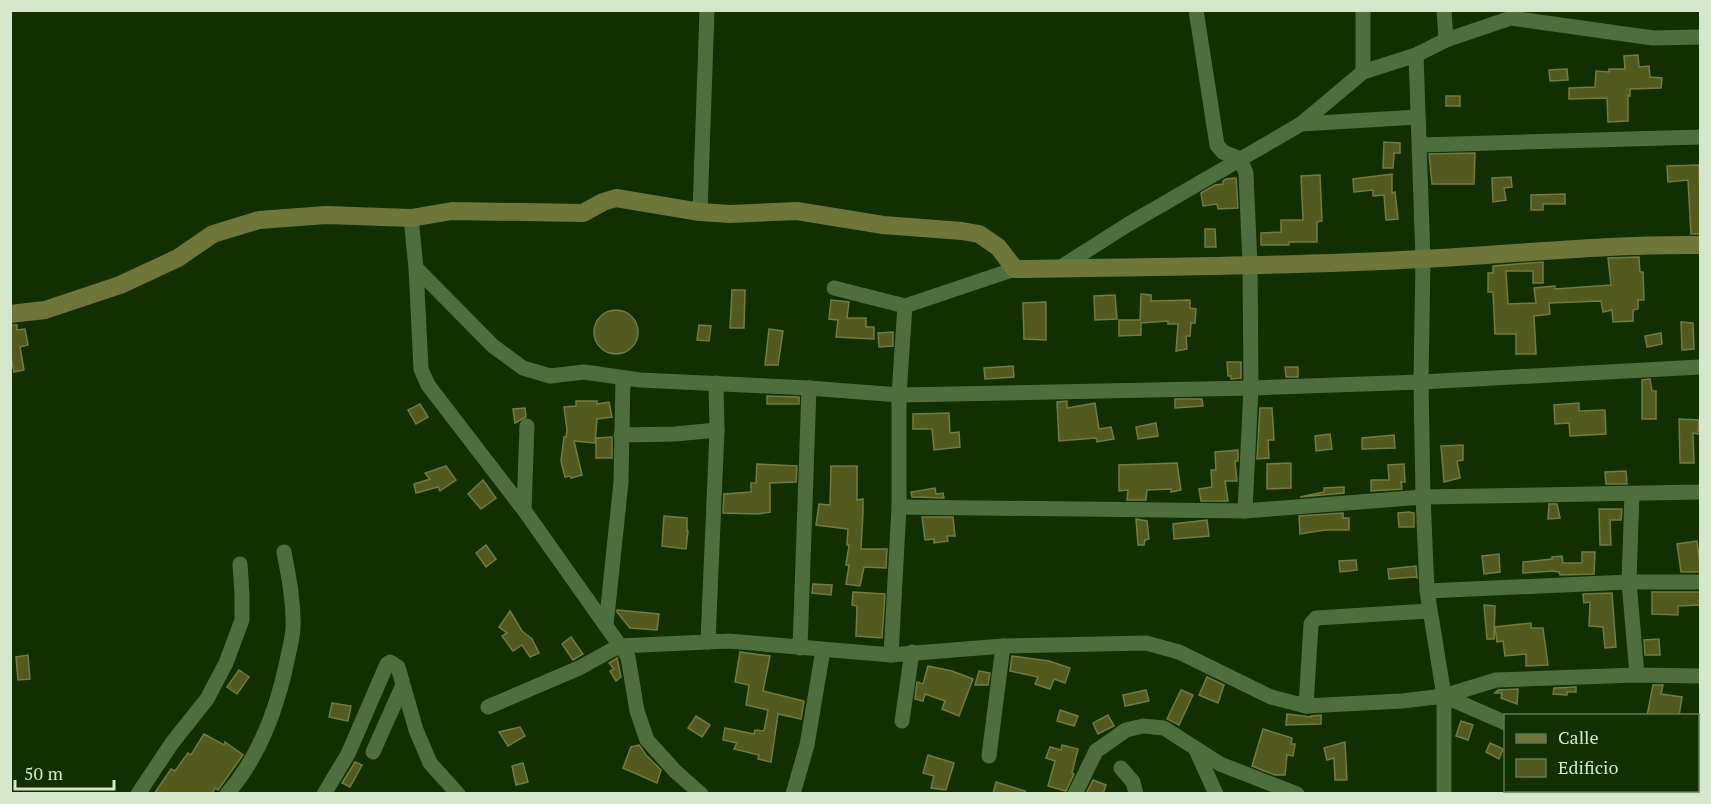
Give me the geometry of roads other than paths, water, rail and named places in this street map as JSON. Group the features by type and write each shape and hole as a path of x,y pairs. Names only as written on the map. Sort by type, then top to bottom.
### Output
{"street":[{"path":"700,212 707,10"},
{"path":"1196,10 1217,145 1223,152 1240,159 1246,173 1250,266 1251,388 1245,511"},
{"path":"1363,10 1363,72"},
{"path":"1444,10 1446,40"},
{"path":"1058,268 1301,124 1363,72 1416,55 1446,40 1510,18 1653,38 1701,37"},
{"path":"1416,55 1423,259 1421,382 1426,591 1444,696 1444,794"},
{"path":"1301,124 1418,117"},
{"path":"1420,145 1701,137"},
{"path":"10,314 45,310 120,285 178,258 213,234 259,220 326,215 411,218 452,211 583,213 616,198 700,212 730,214 797,211 883,225 979,234 998,247 1015,269"},
{"path":"411,218 421,369 428,385 524,510 628,657 637,711 647,740 700,794"},
{"path":"834,288 905,306 1015,269 1250,266 1423,259 1634,246 1701,245"},
{"path":"416,268 493,346 523,368 550,376 584,372 661,382 809,388 899,395 1251,388 1421,382 1701,367"},
{"path":"891,655 899,507 899,395 905,306"},
{"path":"606,626 621,482 623,378"},
{"path":"708,642 717,430 716,383"},
{"path":"800,648 809,388"},
{"path":"524,510 527,426"},
{"path":"621,435 675,434 717,430"},
{"path":"899,507 1245,511 1423,497 1701,492"},
{"path":"1632,494 1629,582 1637,675"},
{"path":"227,794 248,768 261,743 284,676 293,615 291,586 284,552"},
{"path":"138,794 172,743 207,699 226,663 242,620 240,564"},
{"path":"1426,591 1629,582 1701,582"},
{"path":"1306,706 1311,624 1316,618 1429,611"},
{"path":"488,706 579,668 619,646 729,641 891,655 1003,646 1146,643 1179,652 1271,698 1306,706 1402,701 1444,696 1496,680 1637,675 1701,676"},
{"path":"989,756 1003,646"},
{"path":"793,794 807,745 823,650"},
{"path":"902,721 912,652"},
{"path":"324,794 348,754 387,664 394,664 398,668 416,730 430,763 458,794"},
{"path":"374,752 402,687"},
{"path":"1444,696 1504,722"},
{"path":"1075,794 1096,751 1126,730 1143,726 1164,728 1220,764 1297,794"},
{"path":"1196,750 1216,794"},
{"path":"1121,768 1133,782 1136,794"}]}
